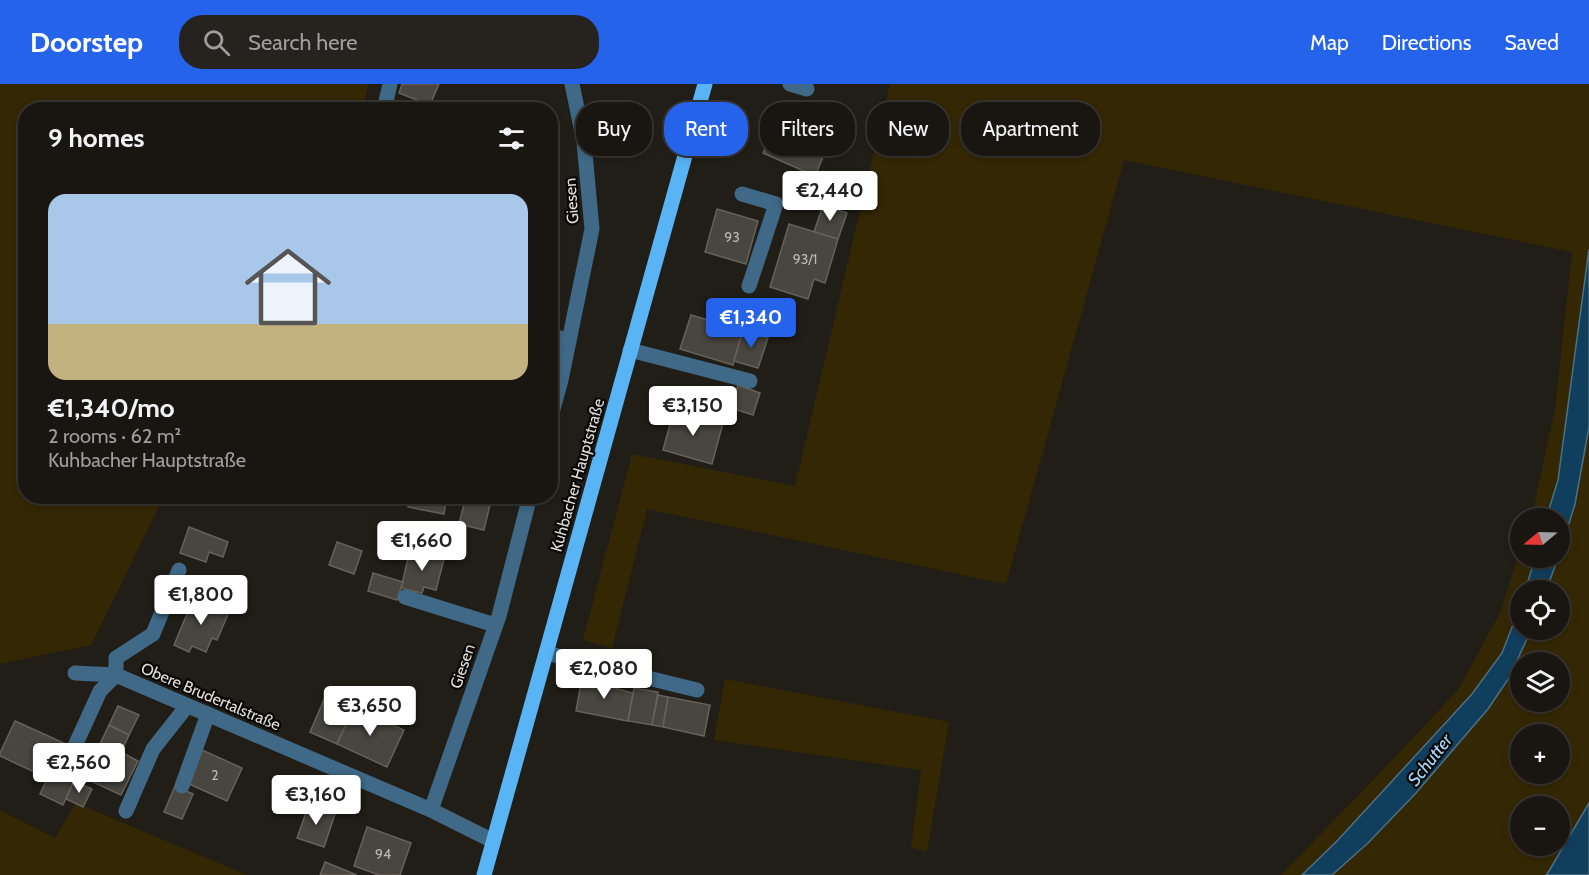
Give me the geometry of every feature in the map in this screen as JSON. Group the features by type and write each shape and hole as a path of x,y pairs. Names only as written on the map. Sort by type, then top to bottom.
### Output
{"main road":[{"name":"Kuhbacher Hauptstraße","path":"484,875 705,84"}],"street":[{"path":"386,102 390,84"},
{"name":"Giesen","path":"558,386 592,229 584,142 572,84"},
{"path":"790,84 807,89"},
{"path":"742,194 776,204 749,286"},
{"path":"558,337 569,340"},
{"path":"630,350 750,381"},
{"name":"Giesen","path":"431,810 495,626 528,504"},
{"path":"68,761 100,691 116,675 116,658 153,634 179,570"},
{"path":"405,597 495,626"},
{"path":"546,653 697,690"},
{"name":"Obere Brudertalstraße","path":"75,673 116,675 431,810 493,841"},
{"path":"126,811 153,749 187,706"},
{"path":"182,786 208,714"}],"shaded area":[{"path":"0,84 369,84 364,102 18,102 18,504 161,504 91,645 0,664"},
{"path":"890,84 1589,84 1589,249 1558,480 1549,508 1533,508 1555,409 1572,252 1124,160 1006,584 647,509 612,648 583,640 632,454 795,486 873,156 949,156 949,102 886,102"},
{"path":"1589,427 1589,870 1585,875 1332,875 1369,843 1416,793 1488,709 1510,676 1510,712 1570,712 1570,652 1521,652 1526,640 1570,640 1570,580 1550,580 1554,568 1570,568 1570,520"},
{"path":"1515,568 1532,568 1528,580 1511,580"},
{"path":"1510,582 1510,632 1502,653 1472,694 1337,841 1302,875 1281,875 1458,690 1500,613"},
{"path":"725,679 949,722 927,852 911,847 921,770 714,740"},
{"path":"76,803 247,875 0,875 0,810 55,838"}],"water":[{"path":"1589,249 1589,427 1570,520 1570,508 1549,508 1558,480"},
{"path":"1532,568 1554,568 1550,580 1528,580"},
{"name":"Schutter","path":"1510,632 1510,640 1526,640 1521,652 1510,652 1510,676 1488,709 1416,793 1368,843 1332,875 1302,875 1337,841 1472,694 1502,653"},
{"path":"1589,803 1589,875 1546,875 1558,856 1570,856 1570,835"}],"building":[{"path":"402,84 439,84 431,102 422,102 399,93"},
{"path":"770,156 823,156 815,176"},
{"path":"823,205 847,213 838,239 814,232"},
{"path":"717,209 758,221 746,264 705,252"},
{"path":"789,224 838,239 825,283 814,279 808,299 770,287"},
{"path":"691,315 743,330 733,365 680,349"},
{"path":"743,330 768,338 758,368 734,361"},
{"path":"738,385 760,393 753,415 731,408"},
{"path":"674,410 723,423 712,464 663,450"},
{"path":"409,504 446,504 444,514 408,507"},
{"path":"464,504 490,504 484,530 459,524"},
{"path":"189,527 228,542 223,557 209,552 206,562 180,553"},
{"path":"337,542 362,551 354,574 329,565"},
{"path":"410,550 444,559 436,590 424,587 422,593 401,588"},
{"path":"373,573 403,582 397,600 368,591"},
{"path":"184,581 198,586 188,611 175,606"},
{"path":"194,597 229,612 217,640 212,638 206,652 192,646 189,652 174,645"},
{"path":"582,678 618,685 617,689 633,693 628,721 576,711"},
{"path":"634,688 658,692 652,725 628,721"},
{"path":"326,695 354,707 337,744 310,732"},
{"path":"658,695 668,697 663,727 652,725"},
{"path":"668,697 710,705 704,736 663,727"},
{"path":"118,706 139,715 129,735 109,725"},
{"path":"354,707 404,730 387,767 337,744"},
{"path":"15,721 64,743 47,778 0,756"},
{"path":"109,725 129,735 121,752 138,761 121,795 84,778"},
{"path":"202,750 242,768 227,801 187,783"},
{"path":"55,762 78,772 63,805 40,794"},
{"path":"74,781 92,789 83,807 66,799"},
{"path":"175,786 193,794 182,819 164,812"},
{"path":"309,804 335,814 324,847 297,838"},
{"path":"367,827 411,843 400,875 379,875 354,866"},
{"path":"325,862 357,875 320,875"}]}
